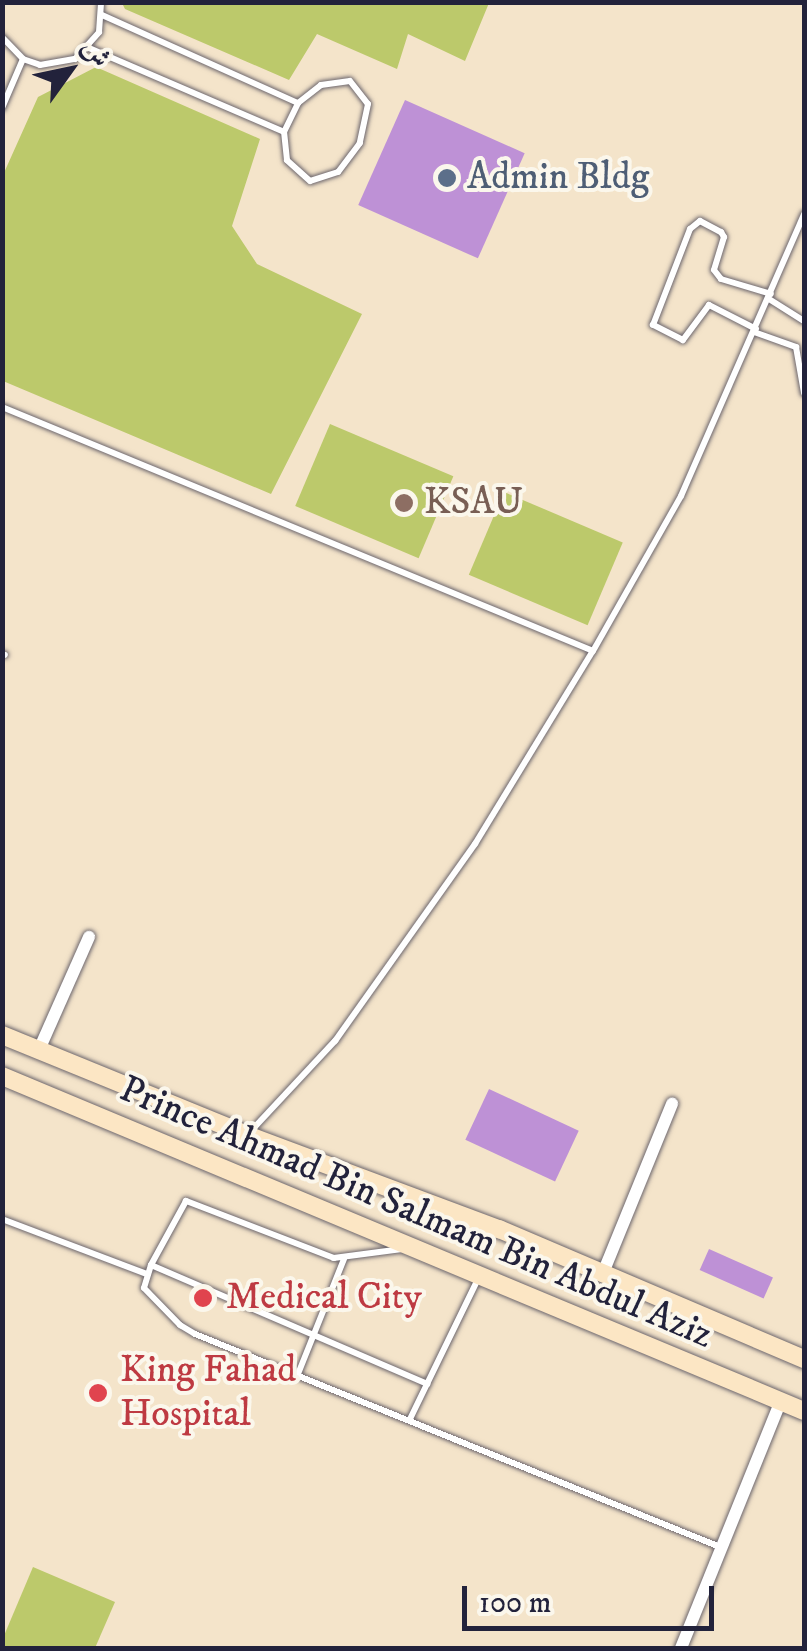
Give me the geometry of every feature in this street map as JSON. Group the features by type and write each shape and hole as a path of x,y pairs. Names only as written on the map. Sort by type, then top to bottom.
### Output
{"main road":[{"name":"Prince Ahmad Bin Salmam Bin Abdul Aziz","path":"2,1036 248,1135 500,1229 804,1359"},
{"name":"Prince Ahmad Bin Salmam Bin Abdul Aziz","path":"2,1076 804,1410"}],"street":[{"path":"38,1052 90,937"},
{"path":"603,1273 672,1104"},
{"path":"680,1648 782,1401"}],"lane":[{"path":"2,38 23,59 58,65 89,48 102,15 101,2"},
{"path":"102,15 298,103"},
{"path":"89,48 284,132"},
{"path":"2,108 23,59"},
{"path":"350,82 368,104 360,143 338,172 310,181 286,160 284,132 298,103 321,85 350,82"},
{"path":"248,1135 346,1026 475,844 593,652 681,496 804,214"},
{"path":"804,321 770,296 721,278 714,270 724,237 700,221 690,229 653,325 683,340 709,305 796,347 804,393"},
{"path":"2,407 593,652"},
{"path":"413,1247 344,1259 186,1200 147,1274 148,1295 180,1325 722,1547"},
{"path":"2,1219 147,1274"},
{"path":"298,1374 344,1259"},
{"path":"151,1265 427,1384"},
{"path":"410,1419 479,1277"}],"green space":[{"path":"122,3 489,3 465,61 408,34 397,69 317,34 289,80 125,9"},
{"path":"96,67 260,139 232,226 257,264 362,314 271,494 3,381 3,175 38,97"},
{"path":"330,424 453,476 419,558 295,506"},
{"path":"504,492 623,542 588,625 469,575"},
{"path":"33,1567 115,1602 95,1648 3,1648 3,1638"}],"building":[{"path":"405,100 525,153 478,258 358,205"},
{"path":"489,1089 579,1131 555,1182 465,1140"},
{"path":"709,1249 773,1277 764,1298 700,1270"}],"place":[{"name":"Admin Bldg","path":"447,178"},
{"name":"KSAU","path":"404,503"},
{"name":"Medical City","path":"203,1298"},
{"name":"King Fahad Hospital","path":"98,1393"}]}
